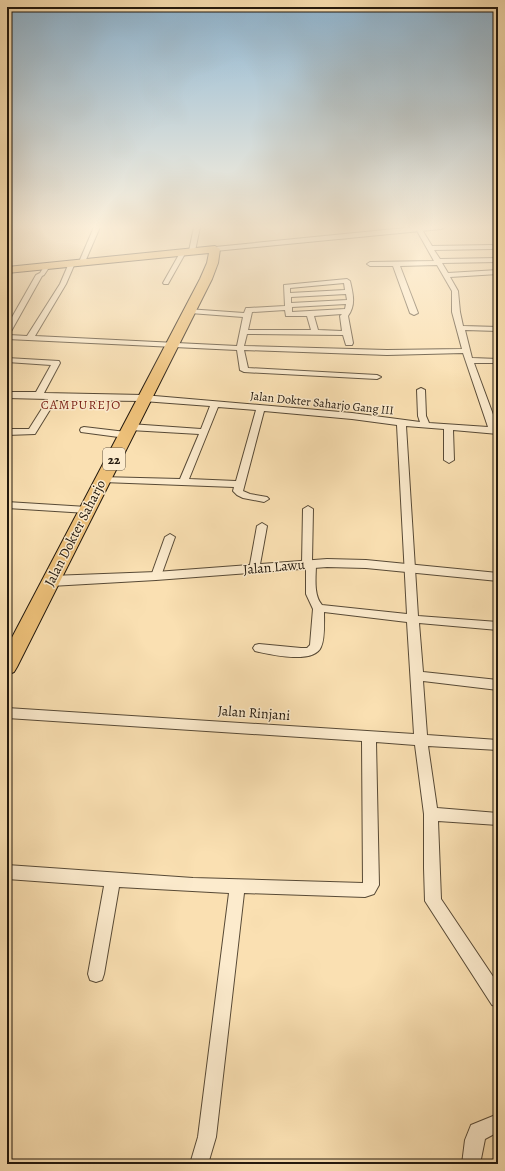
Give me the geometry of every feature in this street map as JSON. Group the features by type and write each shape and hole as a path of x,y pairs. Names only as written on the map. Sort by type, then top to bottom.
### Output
{"highway":[{"name":"Jalan Dokter Saharjo","path":"7,667 50,581 104,479 143,398 205,282"}],"street":[{"path":"7,333 35,282"},
{"path":"29,338 65,282"},
{"path":"337,282 287,285 289,314 348,311"},
{"path":"347,282 350,302 348,311 344,318 349,343"},
{"path":"402,282 414,313"},
{"path":"450,282 455,291 456,312 462,328 469,360 496,430"},
{"path":"287,295 349,292"},
{"path":"350,302 256,308 249,310 240,348 243,369 247,371 377,377"},
{"path":"190,311 247,315"},
{"path":"310,314 315,332"},
{"path":"462,328 498,329"},
{"path":"243,332 346,333"},
{"path":"7,337 240,348 378,352 441,350 467,351"},
{"path":"7,360 56,363 39,395"},
{"path":"469,360 498,361"},
{"path":"421,390 422,416 426,425"},
{"name":"Jalan Dokter Saharjo Gang III","path":"7,396 39,395 53,397 143,398 352,416 401,423 496,430"},
{"path":"7,432 32,432 53,397"},
{"path":"184,481 215,404"},
{"path":"261,408 238,492 240,495 264,499"},
{"path":"401,423 416,676 421,740 431,814 431,868 434,901 498,999"},
{"path":"448,427 449,460"},
{"path":"84,430 204,432"},
{"path":"104,479 240,484"},
{"path":"7,505 87,510"},
{"path":"308,508 309,564 312,597 315,604 320,608 413,619 498,626"},
{"path":"254,570 262,526"},
{"path":"156,576 170,537"},
{"name":"Jalan Lawu","path":"50,581 254,570 309,564 366,564 409,567 498,577"},
{"path":"259,648 284,652 312,651 316,646 320,608"},
{"path":"416,676 498,685"},
{"name":"Jalan Rinjani","path":"7,713 498,745"},
{"path":"7,872 237,886 369,889 371,885 369,737"},
{"path":"431,814 498,819"},
{"path":"96,974 113,879"},
{"path":"199,1164 207,1136 237,886"},
{"path":"471,1164 474,1140 478,1132 498,1123"}],"district":[{"name":"CAMPUREJO","path":"81,404"}]}
